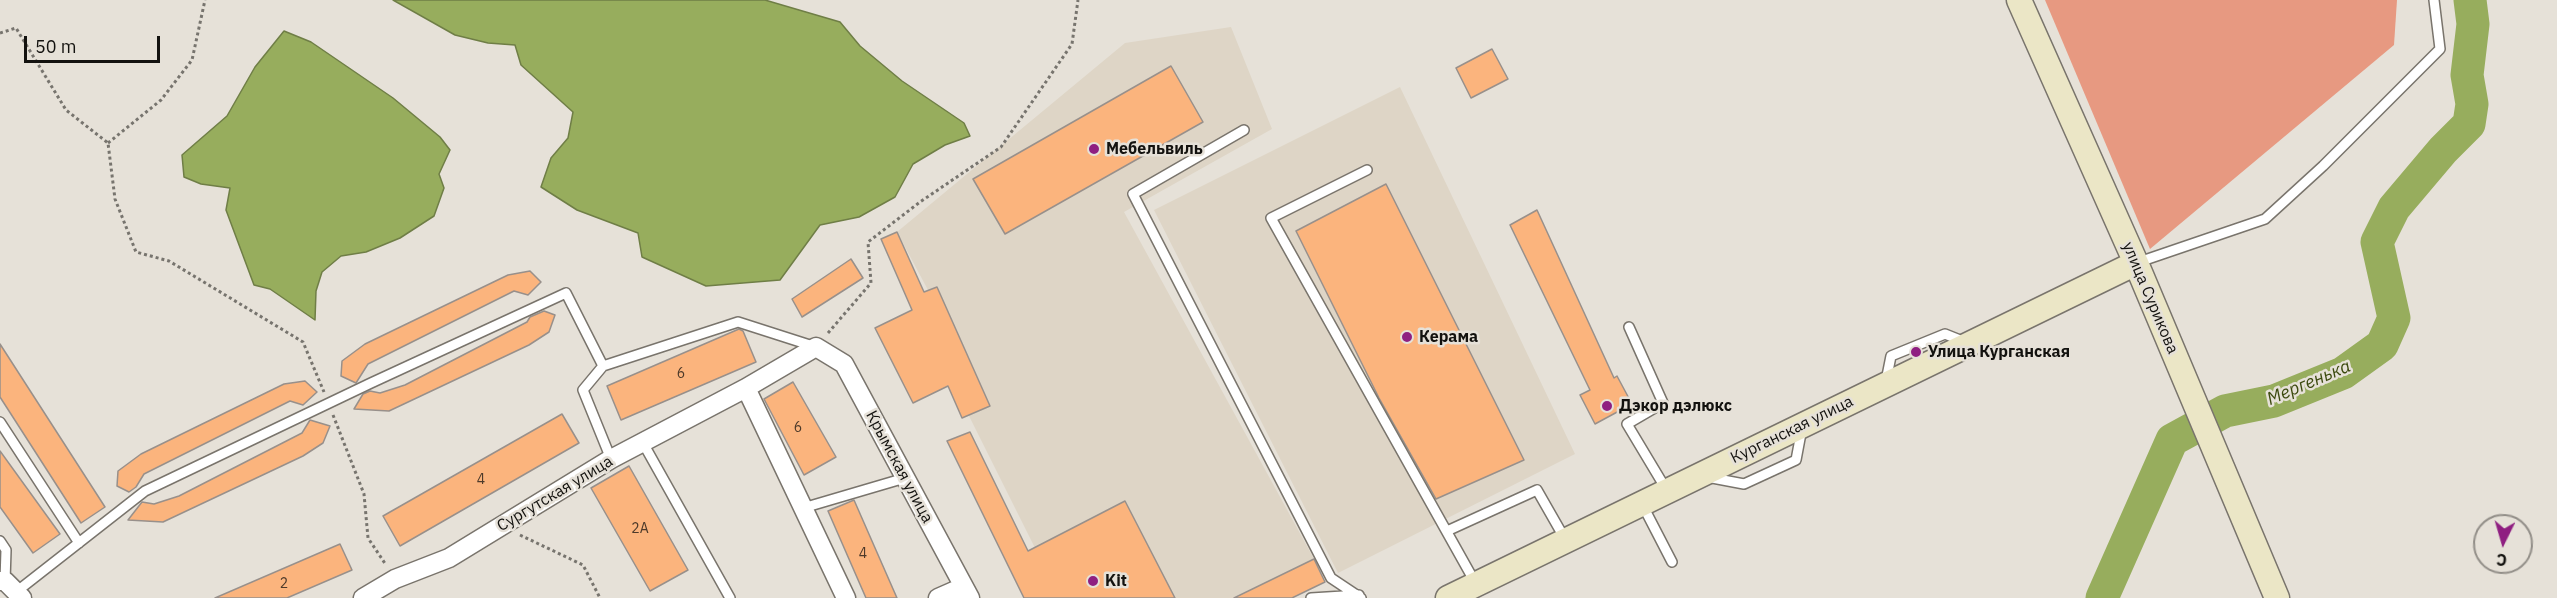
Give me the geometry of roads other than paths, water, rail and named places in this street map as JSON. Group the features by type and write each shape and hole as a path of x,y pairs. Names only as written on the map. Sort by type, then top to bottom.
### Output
{"main road":[{"name":"улица Сурикова","path":"2019,0 2232,485 2277,598"},
{"name":"Курганская улица","path":"1448,598 2136,263"}],"street":[{"name":"Сургутская улица","path":"363,598 395,579 449,558 611,459 746,388 816,347"},
{"name":"Крымская улица","path":"816,347 844,364 967,593"},
{"path":"746,388 846,598"},
{"path":"938,598 967,593"}],"lane":[{"path":"2136,263 2265,219 2323,166 2440,49 2434,0"},
{"path":"1244,130 1133,194 1331,578 1360,596"},
{"path":"1367,170 1270,218 1476,584"},
{"path":"0,541 6,550 11,588 79,543 145,491 566,293 603,366"},
{"path":"611,459 583,390 603,366 738,322 816,347"},
{"path":"1629,327 1663,403 1627,424 1667,491"},
{"path":"0,422 79,543"},
{"path":"644,442 730,598"},
{"path":"803,508 905,478"},
{"path":"1447,531 1537,490 1566,541"},
{"path":"1642,504 1672,562"},
{"path":"1311,598 1360,596"}],"waterway":[{"name":"Мергенька","path":"2102,598 2172,440 2225,411 2274,401 2343,373 2382,345 2394,318 2377,242 2394,208 2443,150 2469,124 2472,104 2467,75 2473,24 2470,0"}],"place":[{"name":"Мебельвиль","path":"1094,149"},
{"name":"Керама","path":"1407,337"},
{"name":"Улица Курганская","path":"1916,352"},
{"name":"Дэкор дэлюкс","path":"1607,406"},
{"name":"Kit","path":"1093,581"}]}
